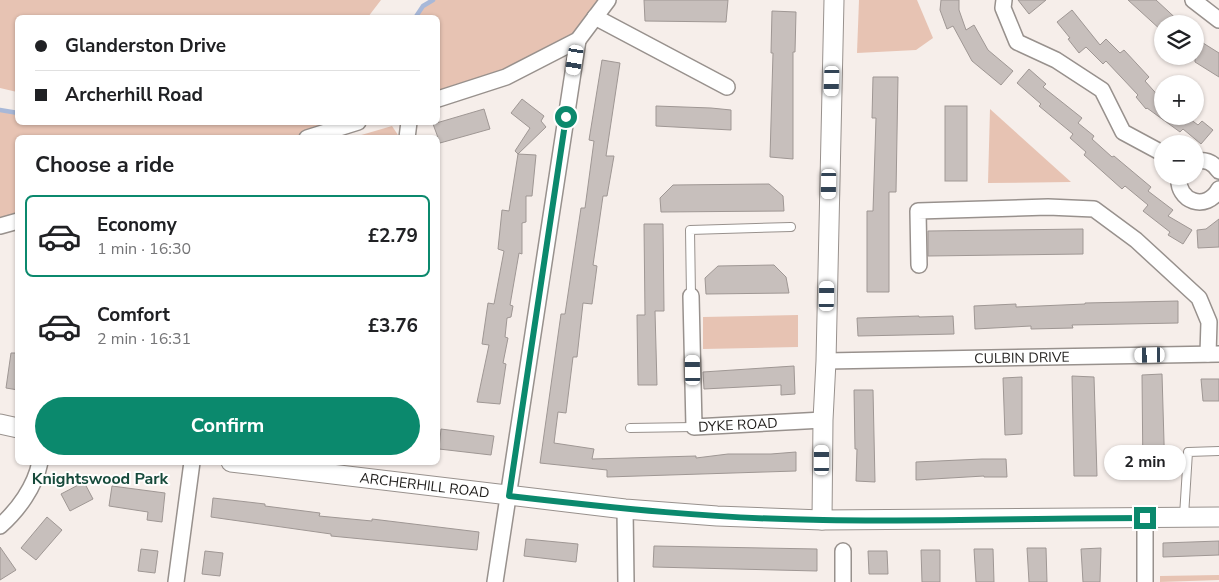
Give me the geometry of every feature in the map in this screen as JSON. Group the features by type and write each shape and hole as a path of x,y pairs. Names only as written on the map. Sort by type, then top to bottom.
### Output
{"street":[{"path":"440,97 506,77 578,40 608,0"},
{"path":"822,520 834,0"},
{"path":"1004,0 1002,8 1017,42 1056,60 1102,90 1123,132 1154,149"},
{"path":"1193,0 1219,20"},
{"path":"595,17 727,87"},
{"path":"495,582 578,40"},
{"path":"317,135 348,125"},
{"path":"1204,160 1214,164 1219,171"},
{"path":"1179,185 1185,197 1194,202 1203,202 1216,196 1219,189"},
{"path":"919,265 918,211 1048,207 1094,210 1136,240 1199,298 1209,322 1214,354"},
{"path":"0,226 15,222"},
{"name":"DYKE ROAD","path":"692,296 694,427 823,420"},
{"name":"CULBIN DRIVE","path":"826,361 1214,354"},
{"path":"0,424 15,427"},
{"path":"0,526 26,496 39,465"},
{"path":"176,582 192,465"},
{"name":"ARCHERHILL ROAD","path":"255,465 625,510 717,516 822,520 1219,517"},
{"path":"625,510 626,582"},
{"path":"1145,518 1145,582"},
{"path":"843,551 844,582"}],"lane":[{"path":"692,296 690,230 791,227"},
{"path":"630,428 694,427"},
{"path":"1184,517 1188,452 1219,451"}],"shaded area":[{"path":"0,0 381,0 370,15 15,15 15,92 0,88"},
{"path":"433,0 608,0 578,40 440,98 440,15 417,15 423,6"},
{"path":"859,0 917,0 933,38 916,50 857,53"},
{"path":"990,109 1071,182 988,183"},
{"path":"0,110 15,113 15,125 351,125 317,135 15,135 15,222 0,226"},
{"path":"392,126 398,135 361,135"},
{"path":"798,315 798,347 703,349 703,317"},
{"path":"1219,575 1219,580 1160,582 1160,576"}],"building":[{"path":"644,0 728,0 726,22 645,21"},
{"path":"941,0 959,0 959,10 966,30 974,25 988,50 1013,71 1001,85 972,61 953,26 947,29 940,10"},
{"path":"1018,0 1046,0 1029,14"},
{"path":"1128,0 1156,0 1172,15 1154,15 1154,24"},
{"path":"1072,10 1100,45 1106,39 1120,53 1124,50 1149,77 1145,81 1154,91 1154,113 1146,109 1136,97 1138,95 1106,61 1103,64 1086,47 1079,53 1057,22"},
{"path":"772,11 796,12 795,52 793,52 793,159 770,157 773,53 771,53"},
{"path":"1204,44 1219,53 1219,77 1200,65 1204,65"},
{"path":"602,60 620,63 606,156 614,156 607,196 603,196 593,265 597,266 592,304 583,303 577,357 573,357 566,413 558,412 554,443 594,449 592,459 696,456 696,458 728,454 796,452 796,471 607,477 607,470 540,463 561,314 565,314 581,208 585,208 594,141 589,140"},
{"path":"1029,69 1046,84 1043,87 1082,118 1078,123 1094,136 1092,139 1151,187 1148,191 1173,210 1168,216 1192,230 1183,244 1168,235 1170,232 1143,211 1148,205 1125,186 1122,189 1084,155 1086,152 1070,138 1073,134 1039,106 1041,104 1017,83"},
{"path":"873,77 898,77 896,192 889,192 889,292 867,292 867,211 873,211 876,118 872,118"},
{"path":"522,99 544,116 541,121 546,127 518,154 515,151 530,128 511,113"},
{"path":"656,106 731,110 731,130 656,126"},
{"path":"945,106 967,106 967,181 945,181"},
{"path":"484,109 490,129 440,143 440,135 437,135 433,125 440,125 440,122"},
{"path":"1204,123 1213,130 1204,140 1204,135 1190,135 1183,129 1180,132 1170,125 1204,125"},
{"path":"518,154 536,155 532,196 526,196 526,222 522,223 522,254 519,253 510,305 513,306 511,317 507,318 505,337 508,338 503,363 506,364 500,404 477,402 489,345 482,344 488,303 494,304 504,251 498,249 502,210 509,211"},
{"path":"769,184 783,196 784,211 661,212 660,198 673,185"},
{"path":"1219,219 1219,247 1198,248 1197,230 1206,229"},
{"path":"644,224 663,224 664,311 655,311 657,385 638,385 637,315 645,315"},
{"path":"1083,229 1083,254 928,256 928,231"},
{"path":"774,265 786,277 789,293 706,294 705,278 718,266"},
{"path":"1178,301 1178,323 1072,325 1073,328 1031,329 1031,326 975,329 974,306 1016,304 1016,307"},
{"path":"953,316 954,334 858,336 857,318"},
{"path":"11,353 15,353 15,390 6,388"},
{"path":"794,366 795,394 781,395 781,385 704,389 703,372"},
{"path":"1162,374 1165,476 1143,477 1142,375"},
{"path":"1072,376 1094,377 1097,476 1074,476"},
{"path":"1022,377 1022,434 1005,435 1003,378"},
{"path":"1201,379 1219,379 1219,401 1203,401"},
{"path":"854,390 873,390 875,482 856,481 857,449 855,449"},
{"path":"441,429 494,436 491,455 440,449"},
{"path":"1006,459 1007,477 984,476 916,480 916,462"},
{"path":"84,482 93,499 70,511 61,494"},
{"path":"112,486 165,493 162,522 147,520 148,512 109,506"},
{"path":"213,498 320,513 319,516 372,521 372,519 479,532 477,550 331,536 331,534 211,517"},
{"path":"47,517 62,530 36,560 21,548"},
{"path":"526,539 578,544 576,562 524,556"},
{"path":"1219,541 1219,555 1163,557 1163,543"},
{"path":"654,546 817,549 817,571 653,567"},
{"path":"0,547 16,570 0,580"},
{"path":"1027,548 1046,548 1047,582 1029,582"},
{"path":"1101,548 1100,582 1083,582 1081,549"},
{"path":"141,549 158,551 155,573 138,571"},
{"path":"974,549 993,549 994,582 976,582"},
{"path":"921,550 940,550 940,582 922,582"},
{"path":"205,551 223,553 220,576 202,574"},
{"path":"868,551 887,551 888,574 869,574"}],"waterway":[{"path":"417,15 423,6 433,0"},
{"path":"0,110 15,112"}],"district":[{"name":"Knightswood Park","path":"100,479"}],"route":[{"path":"566,117 509,496 625,510 822,520 1145,518"}]}
